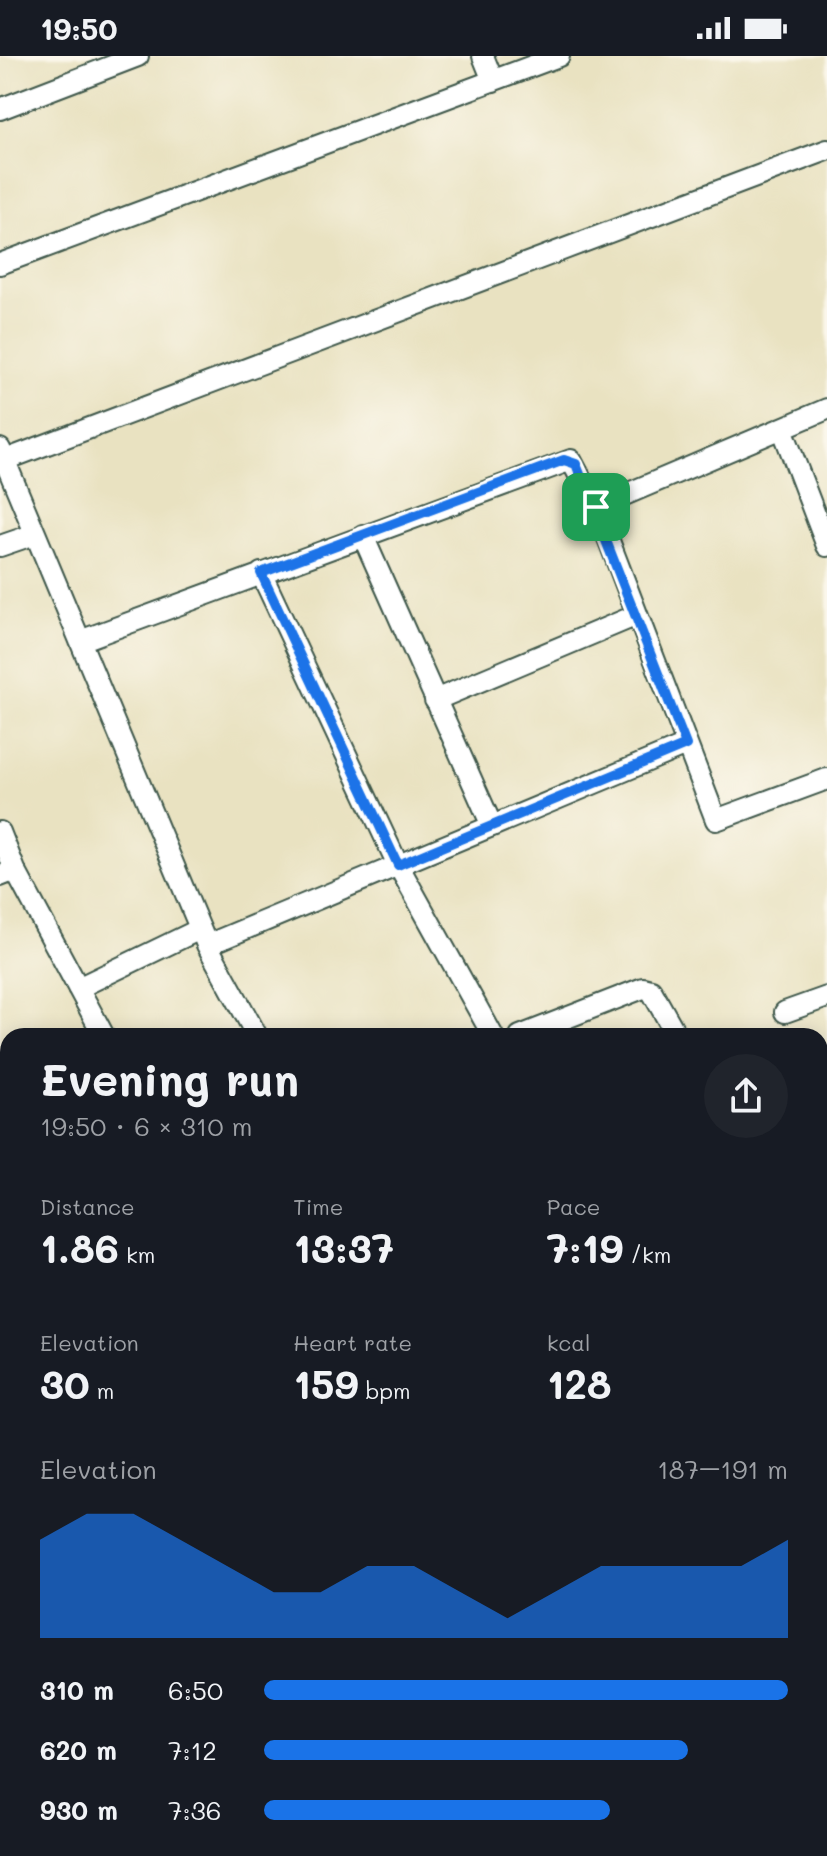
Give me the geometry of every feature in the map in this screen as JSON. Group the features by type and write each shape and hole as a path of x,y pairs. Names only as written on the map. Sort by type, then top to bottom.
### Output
{"street":[{"path":"0,109 138,56"},
{"path":"483,56 493,81"},
{"path":"0,264 559,56"},
{"path":"253,1028 203,937 2,454 827,150"},
{"path":"596,507 827,409"},
{"path":"782,428 827,546"},
{"path":"80,641 564,460 576,464 596,507 716,820 827,779"},
{"path":"0,546 35,534"},
{"path":"363,536 492,826"},
{"path":"261,573 398,865 489,1028"},
{"path":"435,700 637,615"},
{"path":"78,988 203,937 398,865 686,745"},
{"path":"0,832 8,873 100,1028"},
{"path":"540,1028 643,988 651,990 672,1028"},
{"path":"785,1012 827,997"}],"route":[{"path":"564,460 576,464 596,507 686,745 398,865 261,573 564,460"}]}
